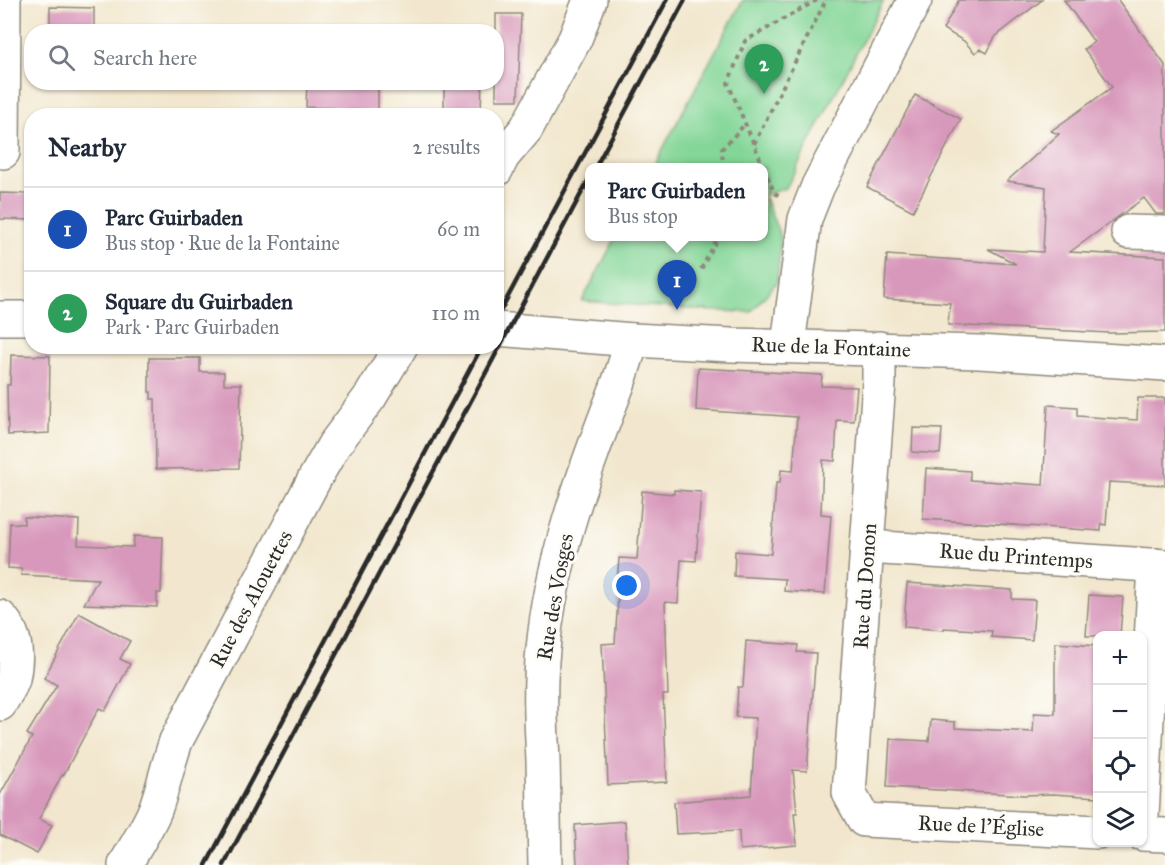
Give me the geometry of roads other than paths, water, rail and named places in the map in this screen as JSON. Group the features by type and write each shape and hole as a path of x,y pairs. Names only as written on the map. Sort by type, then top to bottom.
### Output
{"street":[{"path":"4,0 11,152"},
{"path":"504,155 526,129 575,39 590,0"},
{"path":"789,346 805,219 824,176 915,0"},
{"path":"1128,232 1165,233"},
{"path":"0,318 24,318"},
{"name":"Rue de la Fontaine","path":"504,330 633,340 979,352 1165,364"},
{"name":"Rue des Vosges","path":"545,865 540,696 549,608 555,573 569,519 597,435 633,340"},
{"name":"Rue du Donon","path":"864,820 849,793 880,370 879,348"},
{"name":"Rue des Alouettes","path":"125,865 153,813 176,741 304,499 334,445 370,397 396,354"},
{"name":"Rue du Printemps","path":"867,547 1160,565"},
{"path":"1145,793 1160,565"},
{"path":"0,617 9,626 16,648 13,681 0,704"},
{"name":"Rue de l'Église","path":"864,820 1093,832"},
{"path":"1147,834 1165,835"}],"railway":[{"path":"504,304 667,0"},
{"path":"598,163 685,0"},
{"path":"504,339 585,186"},
{"path":"206,865 478,354"},
{"path":"224,865 496,354"}],"place":[{"name":"Square du Guirbaden","path":"764,94"},
{"name":"Parc Guirbaden","path":"677,310"}]}
